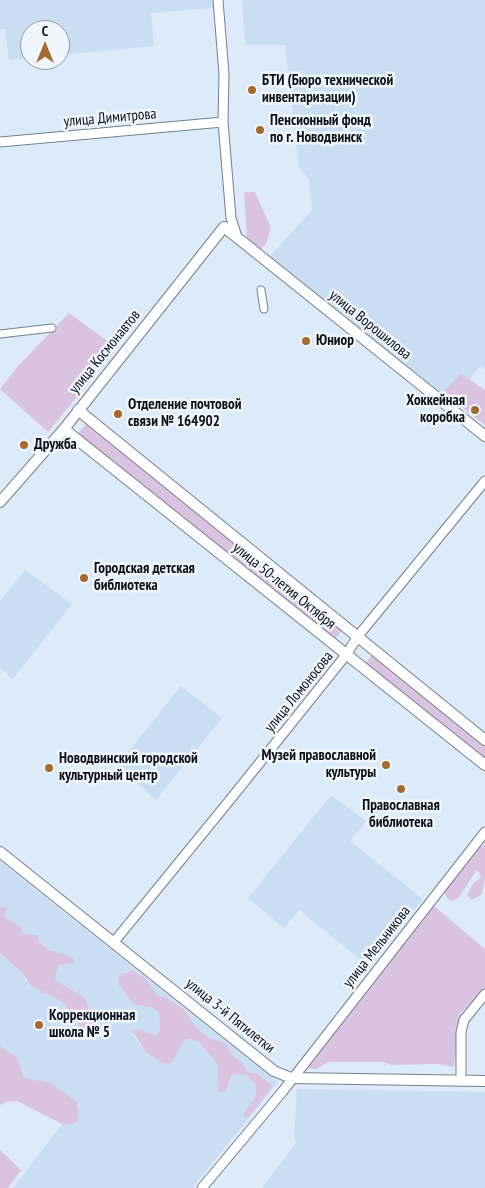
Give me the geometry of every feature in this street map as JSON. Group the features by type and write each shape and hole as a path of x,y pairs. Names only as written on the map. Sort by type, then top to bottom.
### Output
{"main road":[{"name":"улица Ворошилова","path":"224,227 485,436"},
{"name":"улица Космонавтов","path":"0,502 64,428 224,227"},
{"name":"улица 50-летия Октября","path":"78,410 485,740"},
{"name":"улица 50-летия Октября","path":"64,428 485,765"},
{"name":"улица 3-й Пятилетки","path":"0,852 274,1071 291,1078 485,1081"}],"street":[{"path":"218,0 224,74 223,122 231,218 237,237"},
{"name":"улица Димитрова","path":"0,142 223,122"},
{"name":"улица Космонавтов","path":"224,227 231,218"},
{"path":"261,290 264,309"},
{"path":"0,334 52,328"},
{"name":"улица Ломоносова","path":"114,942 346,655 358,636 485,482"},
{"name":"улица Мельникова","path":"202,1188 485,832"},
{"path":"461,1081 461,1032 464,1020 485,994"}],"shaded area":[{"path":"0,0 213,0 214,8 151,13 154,46 70,54 70,20 20,20 20,59 9,60 5,29 0,29"},
{"path":"242,0 485,0 485,369 480,366 450,404 269,257 312,210 309,179 299,167 285,45 245,45"},
{"path":"244,192 255,192 271,228 266,244 260,250 247,240"},
{"path":"69,313 117,348 48,432 0,389 19,365"},
{"name":"Хоккейная коробка","path":"461,374 485,390 485,425 446,395 446,389"},
{"path":"86,424 343,629 335,639 78,434"},
{"path":"25,570 72,604 13,679 0,668 0,601"},
{"path":"372,655 485,744 485,759 365,664"},
{"path":"181,686 222,718 156,800 117,766"},
{"path":"331,795 366,821 350,841 423,899 370,967 299,910 284,928 248,898"},
{"path":"485,844 485,877 482,894 472,900 467,896 472,885 481,877 479,872 476,871 459,897 453,901 448,899 443,891 468,862 470,855"},
{"name":"Коррекционная школа № 5","path":"0,861 278,1082 192,1188 13,1188 62,1124 73,1124 79,1119 79,1106 50,1083 23,1077 18,1058 0,1047 0,953 23,975 25,981 63,1002 79,1024 78,1032 82,1035 95,1034 89,1032 94,1026 95,1019 84,997 55,980 59,965 70,964 62,954 50,951 40,943 36,935 24,934 20,926 9,921 2,907 0,908","holes":["130,970 145,978 158,996 166,997 185,1009 198,1029 208,1037 226,1042 233,1056 245,1064 248,1072 259,1075 272,1085 254,1099 257,1094 256,1084 245,1075 234,1074 231,1076 226,1091 217,1085 218,1065 203,1045 192,1039 182,1042 175,1055 162,1063 145,1051 132,1034 145,1031 156,1036 160,1030 159,1013 153,1008 133,1004 117,981 122,973"]},
{"path":"434,906 485,949 485,989 461,1013 454,1067 438,1064 392,1065 383,1062 329,1062 316,1069 307,1068 306,1064 336,1027 340,1026 383,968"},
{"path":"0,908 7,908 4,914 6,918 20,926 24,934 37,935 40,943 50,951 59,952 74,959 74,963 59,965 55,980 84,997 96,1023 90,1032 99,1034 79,1035 79,1024 63,1002 30,985 23,974 0,953"},
{"path":"132,970 145,978 158,996 166,997 184,1009 198,1029 208,1037 226,1043 233,1056 243,1063 248,1072 257,1074 273,1086 249,1117 246,1118 243,1114 256,1096 256,1084 245,1075 234,1074 231,1076 226,1091 219,1092 217,1085 218,1065 200,1043 192,1039 185,1040 172,1062 168,1064 162,1063 145,1051 132,1030 142,1030 156,1036 160,1030 159,1013 153,1008 133,1004 118,984 119,975"},
{"path":"0,1046 18,1058 23,1077 50,1083 77,1102 79,1114 77,1122 62,1124 17,1101 6,1102 0,1105"},
{"path":"297,1089 485,1092 485,1188 262,1188 296,1143 294,1135"},
{"path":"0,1150 21,1170 8,1188 0,1188"}],"place":[{"name":"БТИ (Бюро технической инвентаризации)","path":"252,90"},
{"name":"Пенсионный фонд по г. Новодвинск","path":"260,130"},
{"name":"Юниор","path":"306,341"},
{"name":"Хоккейная коробка","path":"475,410"},
{"name":"Отделение почтовой связи № 164902","path":"118,414"},
{"name":"Дружба","path":"24,445"},
{"name":"Городская детская библиотека","path":"84,578"},
{"name":"Музей православной культуры","path":"386,765"},
{"name":"Новодвинский городской культурный центр","path":"49,768"},
{"name":"Православная библиотека","path":"401,789"},
{"name":"Коррекционная школа № 5","path":"39,1025"}]}
